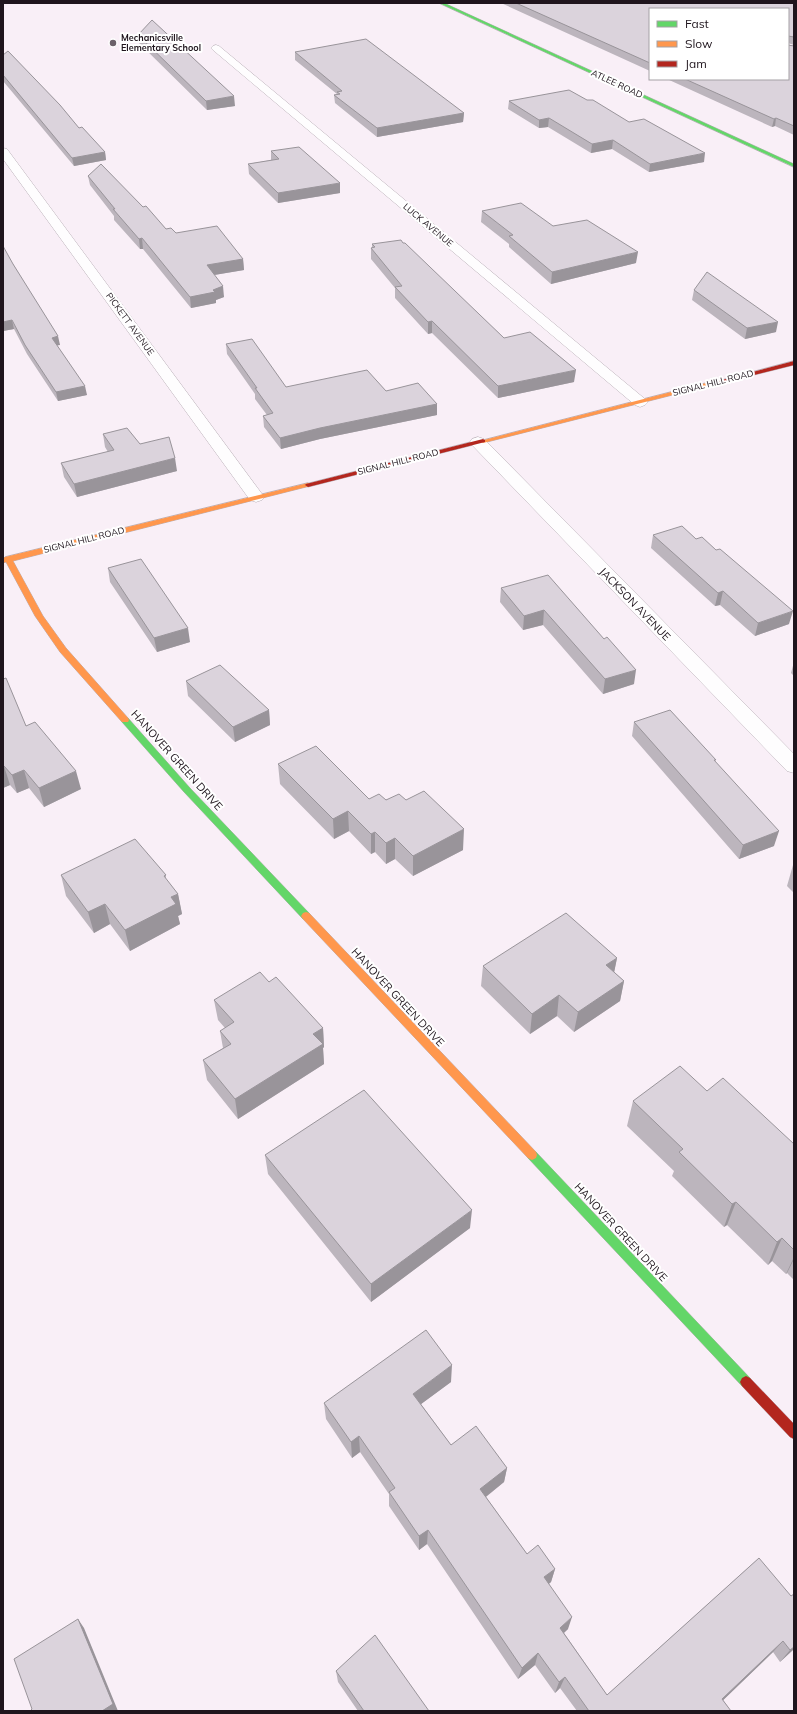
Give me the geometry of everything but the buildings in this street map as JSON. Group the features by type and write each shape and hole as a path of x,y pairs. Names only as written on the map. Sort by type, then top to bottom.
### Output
{"street":[{"name":"ATLEE ROAD","path":"441,3 794,166"},
{"name":"LUCK AVENUE","path":"216,48 640,402"},
{"name":"PICKETT AVENUE","path":"3,151 256,497"},
{"name":"SIGNAL HILL ROAD","path":"6,560 794,363"},
{"name":"JACKSON AVENUE","path":"478,442 794,766"},
{"name":"HANOVER GREEN DRIVE","path":"6,560 38,616 63,650 186,790 794,1432"}],"traffic: fast":[{"path":"441,3 794,166"},
{"path":"125,720 187,790 306,916"},
{"path":"532,1155 746,1382"}],"traffic: slow":[{"path":"483,441 714,383"},
{"path":"3,561 308,485"},
{"path":"8,559 39,616 63,650 125,720"},
{"path":"306,916 532,1155"}],"traffic: jam":[{"path":"714,383 794,363"},
{"path":"308,485 483,441"},
{"path":"746,1382 794,1433"}],"place":[{"name":"Mechanicsville Elementary School","path":"113,43"}]}
